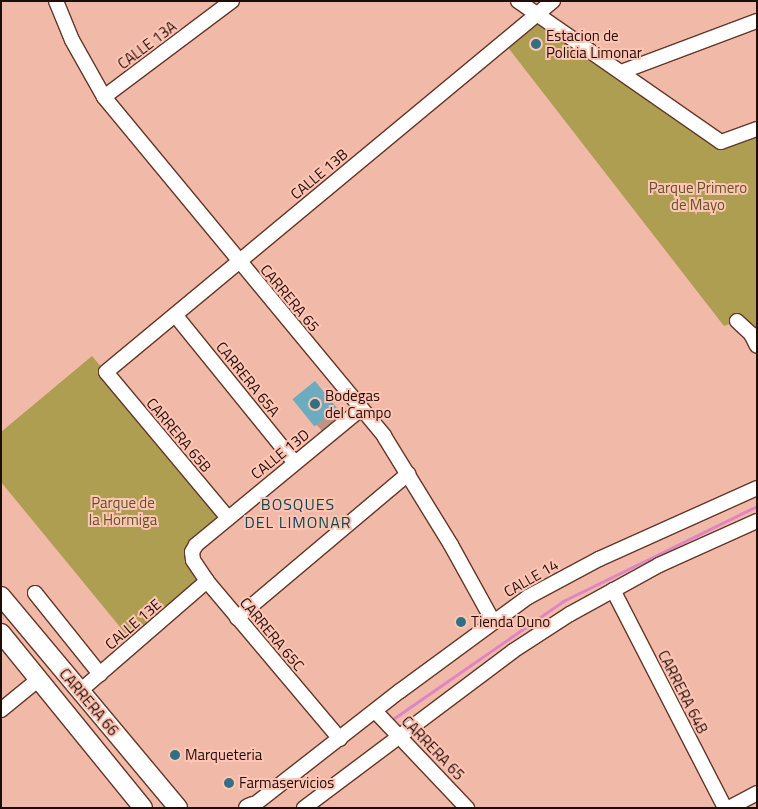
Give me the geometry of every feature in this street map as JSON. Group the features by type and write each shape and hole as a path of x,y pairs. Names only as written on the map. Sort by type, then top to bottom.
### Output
{"main road":[{"name":"CARRERA 66","path":"1,596 103,719 178,805"},
{"name":"CARRERA 66","path":"1,633 143,808"},
{"path":"84,734 98,732 103,719"}],"street":[{"name":"CARRERA 65","path":"56,1 72,40 104,97 384,436 493,621"},
{"name":"CALLE 13A","path":"104,97 232,1"},
{"path":"518,1 721,142 757,129"},
{"name":"CALLE 13B","path":"106,372 176,316 536,13 553,1"},
{"path":"621,72 757,21"},
{"name":"CARRERA 65A","path":"176,316 295,463"},
{"path":"737,321 751,334 757,346"},
{"name":"CARRERA 65B","path":"106,372 228,518"},
{"name":"CALLE 13D","path":"196,545 361,409"},
{"path":"237,618 408,474"},
{"name":"CALLE 14","path":"250,807 493,621 528,597 599,559 757,488"},
{"path":"304,808 513,651 613,590 757,521"},
{"name":"CARRERA 65C","path":"196,545 193,560 207,581 340,739"},
{"name":"CALLE 13E","path":"80,691 207,581"},
{"name":"CARRERA 64B","path":"613,590 725,808"},
{"path":"35,592 100,674"},
{"path":"1,710 39,679"},
{"name":"CARRERA 65","path":"375,711 468,808"},
{"path":"729,808 757,793"}],"green space":[{"name":"Parque Primero de Mayo","path":"536,13 721,142 757,129 757,331 737,321 724,326 503,41"},
{"name":"Parque de la Hormiga","path":"92,356 228,518 192,552 207,581 134,644 1,482 1,432"}],"building":[{"name":"Bodegas del Campo","path":"315,381 337,408 314,426 292,399"}],"waterway":[{"path":"390,721 563,601 757,506"}],"place":[{"name":"Estacion de Policia Limonar","path":"536,44"},
{"name":"Bodegas del Campo","path":"315,404"},
{"name":"Tienda Duno","path":"461,622"},
{"name":"Marqueteria","path":"175,755"},
{"name":"Farmaservicios","path":"229,783"}],"district":[{"name":"BOSQUES DEL LIMONAR","path":"298,513"}]}
